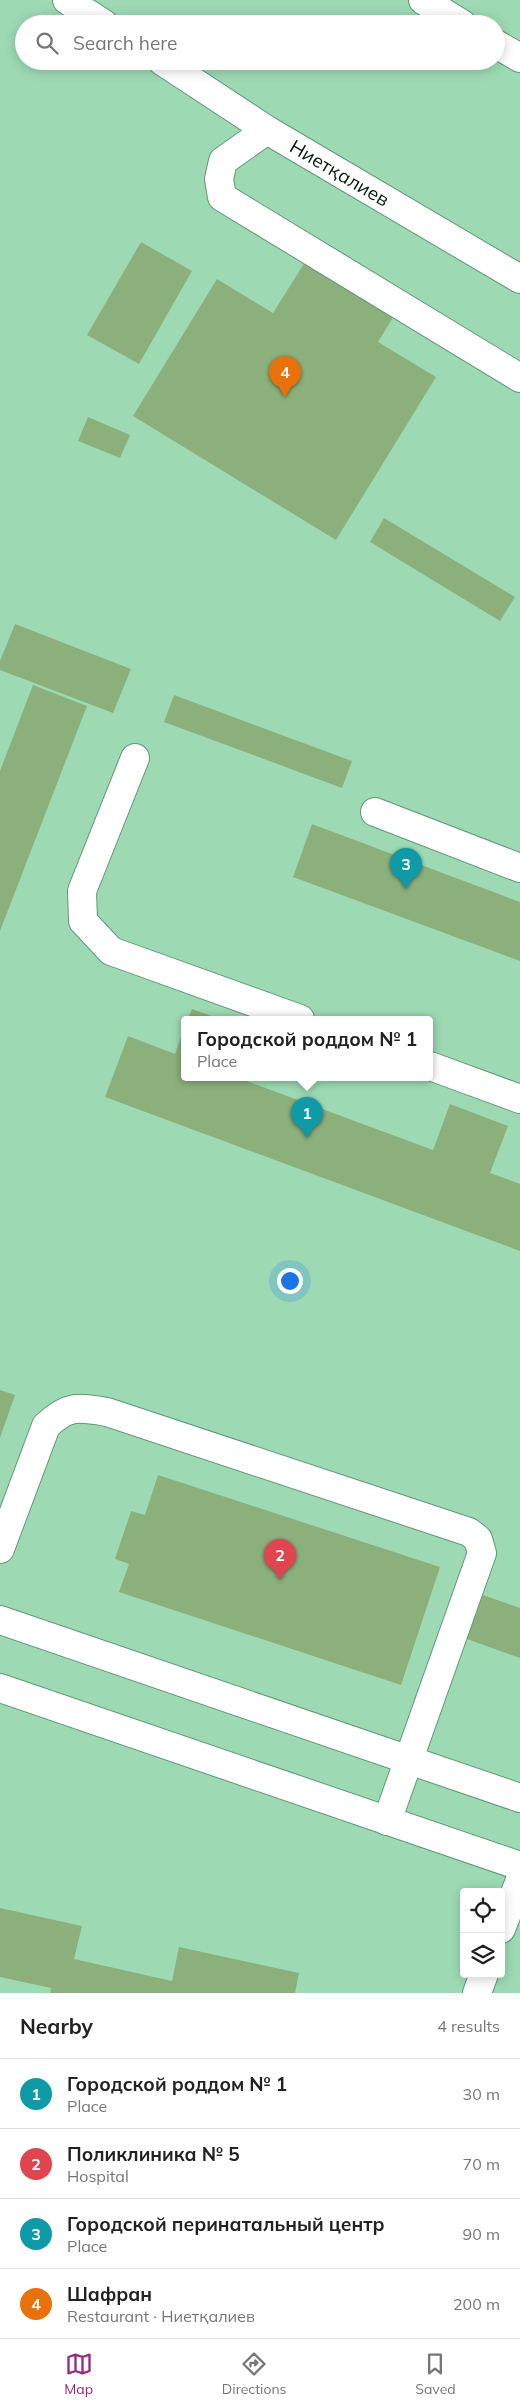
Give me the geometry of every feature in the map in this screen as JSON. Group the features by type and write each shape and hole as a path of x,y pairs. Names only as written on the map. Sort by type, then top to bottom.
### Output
{"street":[{"path":"67,0 90,15"},
{"path":"423,0 447,15"},
{"path":"505,49 520,58"},
{"name":"Ниетқалиев","path":"176,70 267,130 520,279"},
{"path":"267,130 223,161 218,179 222,197 520,378"},
{"path":"135,758 82,891 83,921 111,951 292,1016"},
{"path":"375,812 520,868"},
{"path":"433,1067 520,1099"},
{"path":"0,1549 46,1426 60,1412 83,1408 107,1412 469,1532 478,1540 482,1554 387,1821"},
{"path":"0,1620 520,1798"},
{"path":"0,1688 520,1866"},
{"path":"505,1919 520,1880"},
{"path":"477,1993 483,1978"}],"building":[{"path":"141,242 192,271 139,364 87,335"},
{"path":"305,262 394,316 378,342 436,377 336,540 133,416 217,279 273,313"},
{"path":"88,417 130,435 120,458 78,441"},
{"path":"384,518 515,597 500,621 370,542"},
{"path":"15,624 131,669 113,713 0,670 0,661"},
{"path":"33,685 87,706 0,931 0,771"},
{"path":"174,695 352,761 342,788 164,722"},
{"path":"312,824 520,902 520,961 293,877"},
{"path":"192,1009 212,1016 189,1016"},
{"path":"128,1036 175,1054 181,1037 181,1081 247,1081 433,1150 450,1104 508,1126 490,1173 520,1184 520,1251 105,1097"},
{"path":"0,1390 15,1395 0,1438"},
{"path":"158,1475 440,1567 401,1685 119,1592 129,1564 115,1559 131,1511 145,1515"},
{"path":"483,1595 520,1608 520,1658 467,1639"},
{"path":"0,1908 82,1926 74,1959 172,1981 179,1947 299,1973 295,1993 50,1993 51,1988 0,1977"}],"place":[{"name":"Шафран","path":"285,397"},
{"name":"Городской перинатальный центр","path":"406,889"},
{"name":"Городской роддом № 1","path":"307,1138"},
{"name":"Поликлиника № 5","path":"280,1580"}]}
